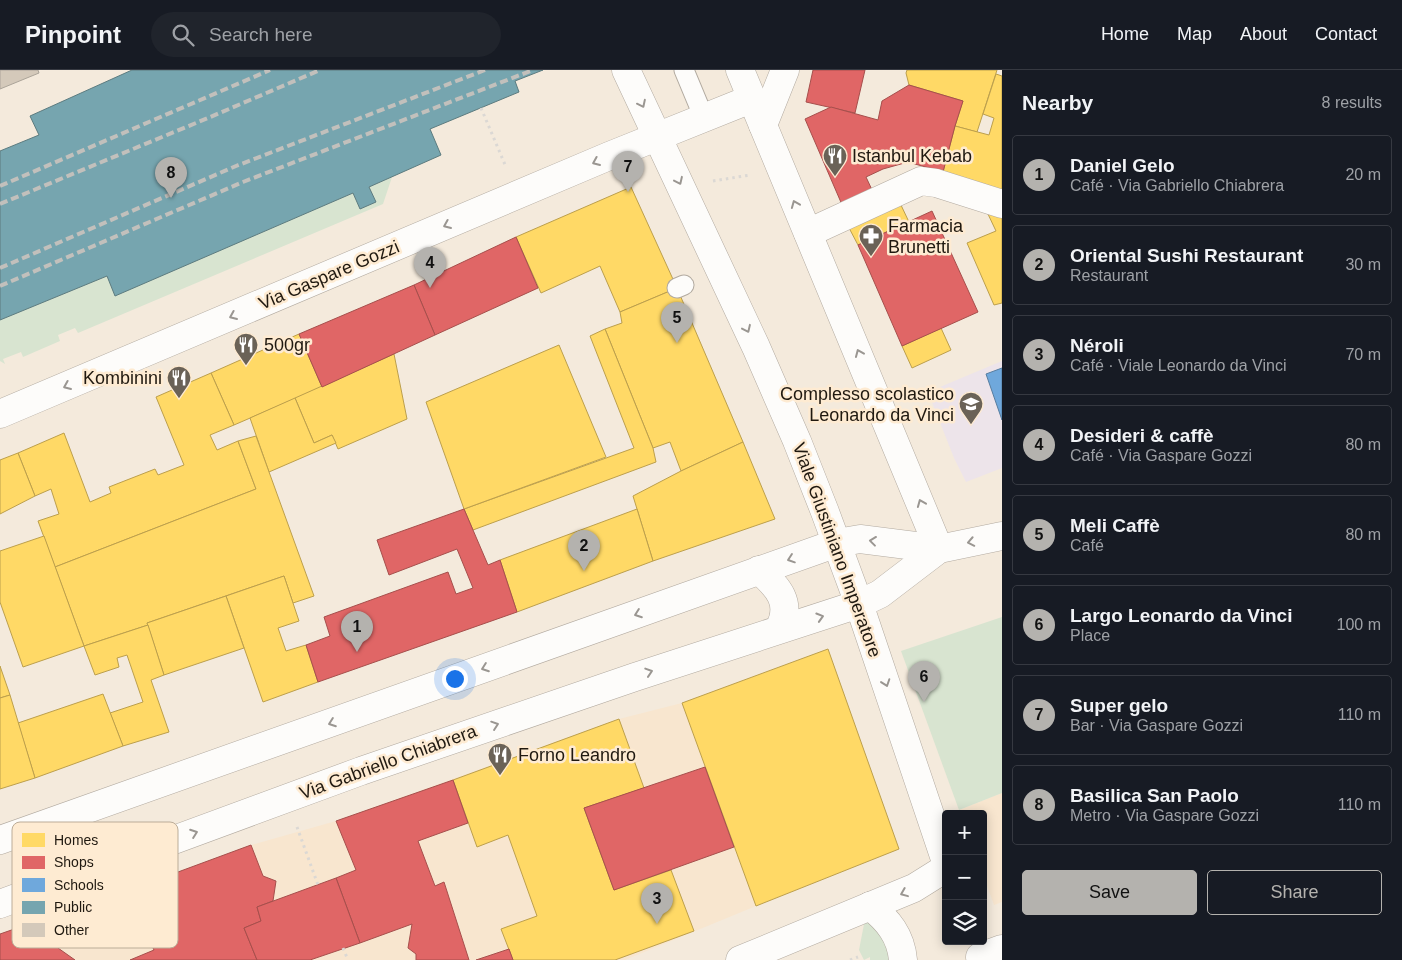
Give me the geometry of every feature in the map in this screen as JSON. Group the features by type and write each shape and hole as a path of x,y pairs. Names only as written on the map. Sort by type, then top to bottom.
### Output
{"street":[{"name":"Viale Giustiniano Imperatore","path":"626,70 797,441 859,604 944,855"},
{"path":"740,70 939,549"},
{"path":"763,125 785,70"},
{"path":"658,137 752,99"},
{"name":"Via Gaspare Gozzi","path":"0,414 609,156 658,137"},
{"path":"808,233 921,181 936,182 1002,204"},
{"path":"51,822 837,543 860,539 939,549 1002,536"},
{"name":"Via Gabriello Chiabrera","path":"178,838 361,771 560,702 859,604 880,594 939,549"},
{"path":"759,570 776,586 782,598 785,610 784,620 779,629"},
{"path":"0,840 12,836"},
{"path":"740,960 914,888 942,870"},
{"name":"Via Gabriello Chiabrera","path":"0,904 12,900"},
{"path":"870,906 888,922 897,936 901,947"}],"lane":[{"path":"684,70 704,118"}],"path":[{"path":"480,108 518,195"},
{"path":"713,181 756,174"},
{"path":"285,799 318,885"},
{"path":"343,948 348,960"},
{"path":"850,960 858,957"}],"shaded area":[{"name":"Complesso scolastico Leonardo da Vinci","path":"1002,361 1002,468 966,482 954,458 928,392"},
{"path":"828,649 899,849 625,960 0,960 0,934 12,930 12,948 178,948 178,872 251,845 336,821 619,719 682,703"},
{"path":"1002,793 1002,902 994,905 987,886 987,810 959,810"}],"green space":[{"path":"392,177 383,204 78,333 75,328 58,335 60,341 23,357 21,352 3,359 5,364 0,361 0,320 107,276 115,295 353,193 360,209 376,202 369,187"},
{"path":"1002,617 1002,793 959,810 901,651"},
{"path":"865,919 876,925 893,960 870,960 870,957 864,960 859,950"}],"building: Homes":[{"path":"907,70 997,70 977,132 955,126 963,101 909,85"},
{"path":"996,74 1002,76 1002,190 943,172 955,126 989,135 994,118 983,114"},
{"path":"631,187 677,288 620,312 600,266 541,293 516,237"},
{"path":"900,203 909,222 858,245 848,226"},
{"path":"987,212 1002,217 1002,303 994,305 967,243 996,231"},
{"path":"677,288 743,442 681,471 670,442 653,448 605,329 622,323 620,312"},
{"path":"941,328 951,350 912,368 902,346"},
{"path":"605,329 653,448 656,462 473,530 464,509 634,448 590,336"},
{"path":"299,334 322,387 234,425 211,373"},
{"path":"559,345 606,457 464,509 426,402"},
{"path":"394,354 407,419 338,449 332,435 314,443 295,398"},
{"path":"211,373 234,425 210,435 217,450 238,441 256,489 55,567 38,521 59,514 51,489 35,496 18,453 64,433 90,502 111,493 109,487 155,469 158,475 184,465 156,397"},
{"path":"295,398 314,443 332,435 336,443 269,472 250,418"},
{"path":"256,436 314,596 293,603 284,576 84,646 55,567 256,489 238,441"},
{"path":"743,442 775,519 653,561 633,496"},
{"path":"18,453 35,496 0,514 0,460"},
{"path":"637,509 653,561 517,612 500,560"},
{"path":"44,536 84,646 23,667 0,602 0,551"},
{"path":"284,576 299,621 278,628 286,651 306,645 318,682 263,702 226,596"},
{"path":"226,596 244,648 164,675 147,623"},
{"path":"148,625 164,675 151,680 169,732 123,746 110,713 143,702 127,655 117,658 119,667 95,675 84,646"},
{"path":"828,649 899,849 756,906 682,703"},
{"path":"0,666 10,695 0,698"},
{"path":"103,694 123,746 35,778 18,723"},
{"path":"10,695 35,778 0,789 0,698"},
{"path":"619,719 644,788 584,808 614,890 671,870 694,931 615,960 513,960 501,929 537,916 508,835 477,847 453,780"}],"building: Shops":[{"path":"813,70 865,70 855,113 806,102"},
{"path":"909,85 963,101 943,172 908,162 883,169 866,177 873,192 843,207 805,119 831,107 878,120 882,101"},
{"path":"932,211 978,312 902,346 858,245"},
{"path":"516,237 538,288 435,335 414,285"},
{"path":"414,285 435,335 322,387 299,334"},
{"path":"464,509 488,565 500,560 517,612 318,682 306,645 330,636 324,617 448,572 456,594 473,588 457,549 389,575 377,540"},
{"path":"705,767 734,847 614,890 584,808"},
{"path":"453,780 468,823 418,841 435,886 444,882 469,960 416,960 416,954 408,948 412,924 360,943 336,878 356,870 336,821"},
{"path":"251,845 263,876 276,881 273,901 257,907 261,921 244,928 257,960 130,960 154,950 153,948 178,948 178,872"},
{"path":"336,878 360,943 310,960 257,960 244,928 261,921 257,907"},
{"path":"12,930 12,948 58,948 75,960 0,960 0,934"},
{"path":"509,949 513,960 476,960"}],"building: Schools":[{"path":"1002,368 1002,420 986,374"}],"building: Public":[{"path":"132,70 543,70 515,81 519,92 430,129 441,155 369,187 376,202 360,209 353,193 115,296 107,276 0,320 0,151 39,135 30,116"}],"building: Other":[{"path":"0,70 38,70 39,73 0,89"}],"railway":[{"path":"0,186 270,70"},
{"path":"0,204 320,70"},
{"path":"0,268 236,166 485,70"},
{"path":"0,286 243,182 533,70"}],"place":[{"name":"Istanbul Kebab","path":"835,177"},
{"name":"Super gelo","path":"628,192"},
{"name":"Basilica San Paolo","path":"171,198"},
{"name":"Farmacia Brunetti","path":"871,257"},
{"name":"Desideri & caffè","path":"430,288"},
{"name":"Meli Caffè","path":"677,343"},
{"name":"500gr","path":"246,366"},
{"name":"Kombinini","path":"179,399"},
{"name":"Complesso scolastico Leonardo da Vinci","path":"971,425"},
{"name":"Oriental Sushi Restaurant","path":"584,571"},
{"name":"Daniel Gelo","path":"357,652"},
{"name":"Largo Leonardo da Vinci","path":"924,702"},
{"name":"Forno Leandro","path":"500,776"},
{"name":"Néroli","path":"657,924"}]}
